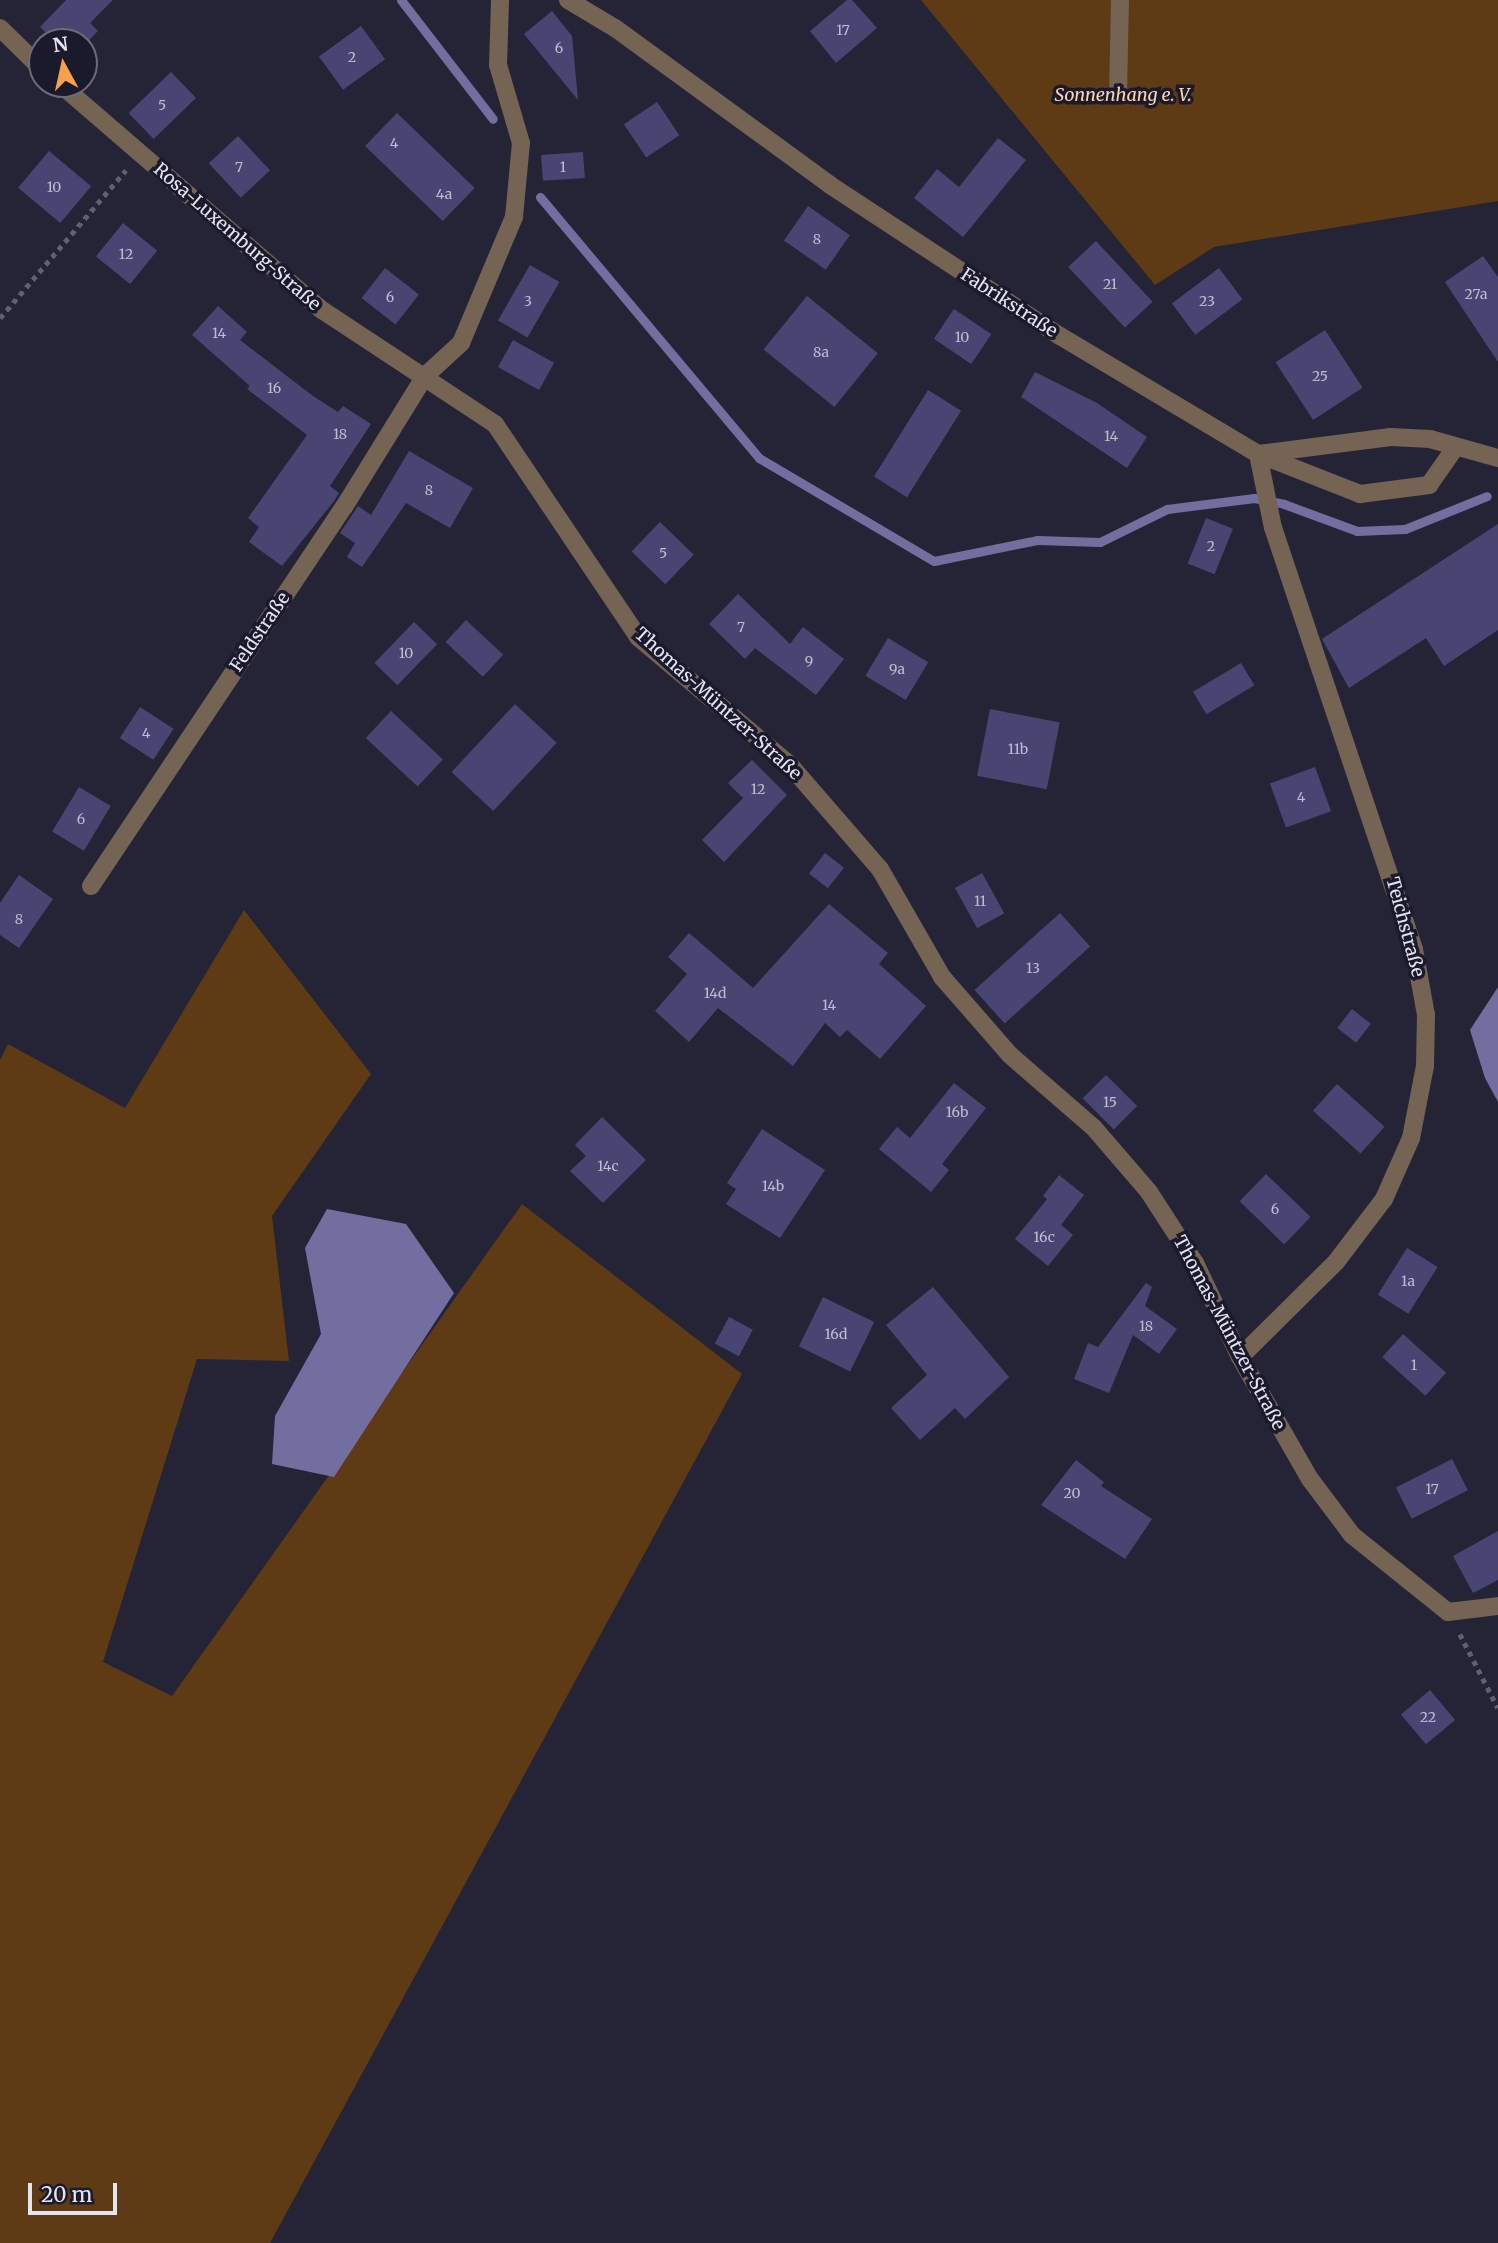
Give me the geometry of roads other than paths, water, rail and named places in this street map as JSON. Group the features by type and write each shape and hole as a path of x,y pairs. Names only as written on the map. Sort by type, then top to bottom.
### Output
{"street":[{"path":"425,376 461,343 514,217 521,143 498,65 500,0"},
{"name":"Fabrikstraße","path":"568,0 615,28 830,185 1060,336 1258,454 1360,494 1429,485 1455,448"},
{"path":"1118,95 1120,0"},
{"path":"0,28 28,55"},
{"name":"Rosa-Luxemburg-Straße","path":"76,98 321,310 425,376"},
{"name":"Feldstraße","path":"91,886 344,507 425,376"},
{"name":"Thomas-Müntzer-Straße","path":"425,376 495,424 638,637 789,764 880,869 942,977 1010,1055 1094,1128 1149,1192 1195,1263 1240,1357 1310,1479 1352,1535 1448,1612 1498,1606"},
{"path":"1258,454 1391,437 1430,439 1498,458"},
{"name":"Teichstraße","path":"1240,1357 1336,1262 1384,1199 1411,1138 1425,1066 1426,1015 1414,948 1273,528 1258,454"}],"waterway":[{"path":"401,0 493,119"},
{"path":"540,197 759,458 934,561 1037,540 1100,542 1167,509 1254,498 1284,504 1357,531 1405,529 1487,496"}],"park label":[{"name":"Sonnenhang e. V.","path":"1123,95"}]}
